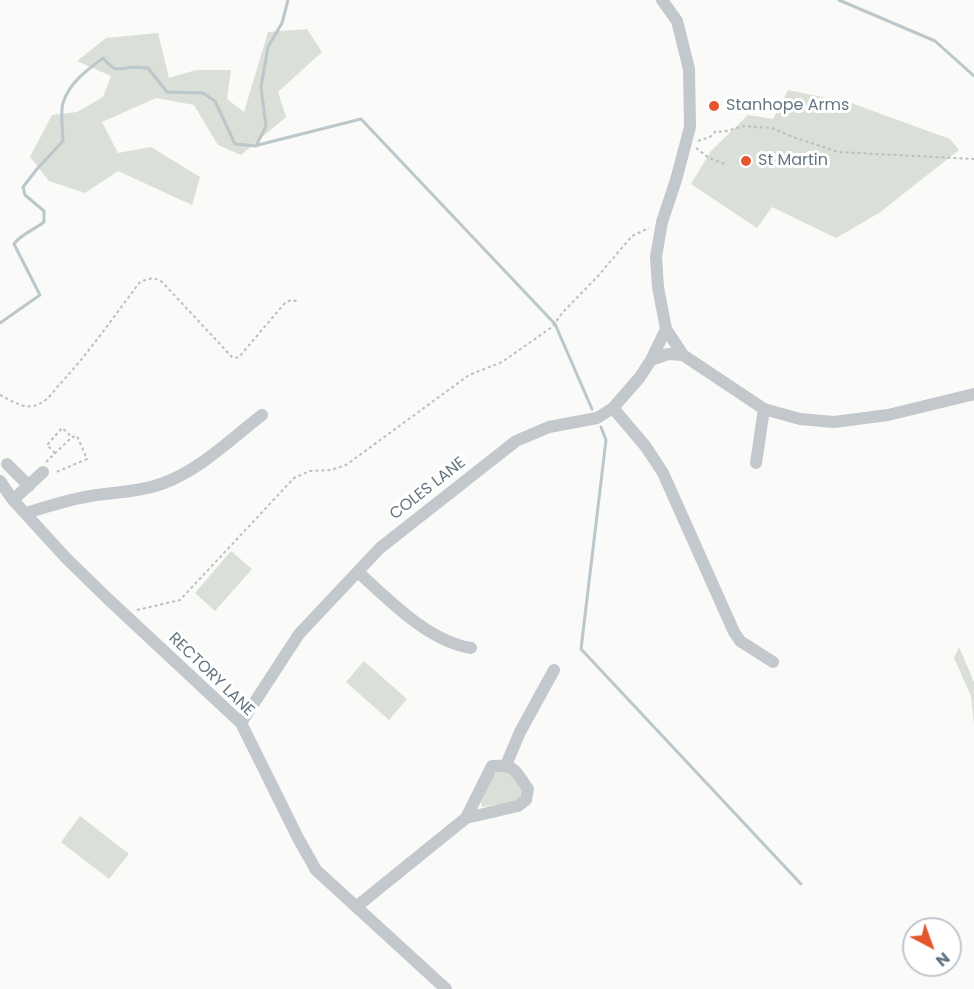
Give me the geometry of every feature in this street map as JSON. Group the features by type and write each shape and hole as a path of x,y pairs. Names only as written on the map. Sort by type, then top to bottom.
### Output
{"street":[{"path":"662,0 677,21 689,69 690,127 662,222 656,257 658,287 666,329 683,355 764,409 800,419 834,422 888,415 974,394"},
{"name":"COLES LANE","path":"241,723 299,634 380,548 516,441 549,427 597,418 613,408 640,377 666,329"},
{"path":"651,360 668,354 683,355"},
{"path":"613,408 646,447 663,473 734,632 741,642 772,662"},
{"path":"756,463 764,409"},
{"path":"26,513 95,495 132,492 165,483 193,469 262,416"},
{"path":"7,464 41,477 13,500"},
{"name":"RECTORY LANE","path":"0,482 13,500 66,558 241,723 316,870 446,989"},
{"path":"358,572 400,610 438,637 472,648"},
{"path":"506,765 520,732 554,670"},
{"path":"356,907 466,818 492,766 506,765 513,768 528,789 526,800 518,806 466,818"}],"path":[{"path":"686,141 696,141 710,137 716,131 723,132 744,126 772,128 838,152 974,159"},
{"path":"686,141 709,158 725,164"},
{"path":"124,614 180,600 294,478 310,471 331,470 346,465 469,375 502,362 551,327 632,236 662,222"},
{"path":"0,395 18,404 30,407 39,405 70,374 140,282 148,278 156,278 162,282 235,358 239,357 284,303 291,300 297,301"},
{"path":"55,453 46,445 62,428 72,437"},
{"path":"77,435 87,459 41,477 55,453 77,435"}],"shaded area":[{"path":"307,29 322,52 278,92 286,117 241,155 218,145 194,105 156,98 102,122 118,153 151,147 200,177 192,205 118,171 85,193 49,181 30,157 52,115 77,112 103,97 111,76 77,61 106,38 158,33 169,78 196,70 231,70 227,99 244,112 268,32"},
{"path":"788,90 851,103 950,139 959,150 879,213 836,238 772,207 757,228 691,184 711,151 748,115 773,119"},
{"path":"231,551 252,569 215,611 195,593"},
{"path":"959,647 974,682 974,724 971,696 954,658"},
{"path":"364,661 407,699 389,720 346,682"},
{"path":"497,771 509,772 522,788 520,798 515,802 482,807 481,802 492,776"},
{"path":"80,816 129,854 109,879 61,842"}],"waterway":[{"path":"0,323 40,295 14,244 44,222 44,211 25,195 23,187 63,141 62,107 74,83 103,58 116,69 148,68 167,92 203,93 215,101 235,144 256,146 266,126 261,87 268,47 282,23 288,0"},
{"path":"839,0 935,41 974,76"},
{"path":"258,145 361,119 555,324 592,409"},
{"path":"601,427 606,440 581,649 801,884"}],"place":[{"name":"Stanhope Arms","path":"714,106"},
{"name":"St Martin","path":"746,161"}]}
